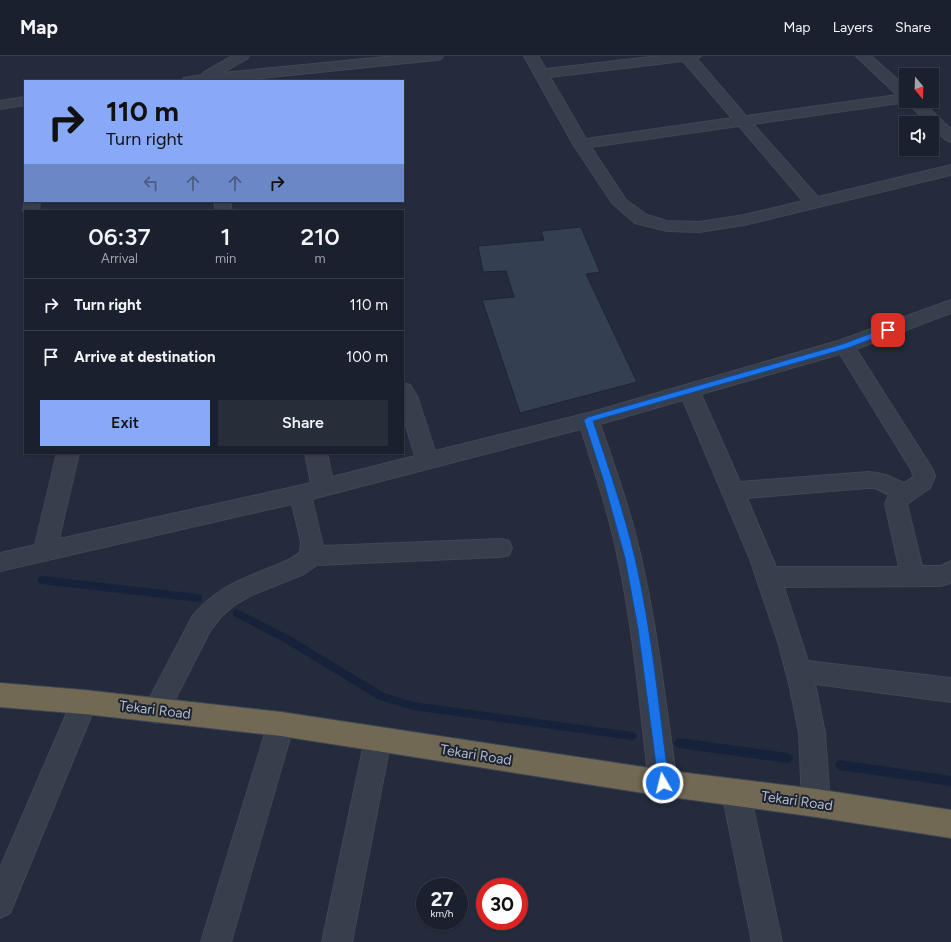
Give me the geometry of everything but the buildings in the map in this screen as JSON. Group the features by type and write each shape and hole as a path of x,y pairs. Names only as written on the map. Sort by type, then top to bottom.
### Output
{"highway":[{"name":"Tekari Road","path":"0,695 84,702 281,724 663,783 816,803 951,824"}],"street":[{"path":"198,80 242,56"},
{"path":"198,80 436,56"},
{"path":"531,56 581,144 620,202 641,219 667,226 706,226 744,220 951,170"},
{"path":"541,74 690,56 743,121 814,203"},
{"path":"863,56 899,89"},
{"path":"581,144 899,97"},
{"path":"0,105 24,101"},
{"path":"919,108 951,138"},
{"path":"0,562 300,494 588,420 690,392 845,346 949,311"},
{"path":"845,346 922,470 924,476 922,482 899,497 896,504 913,576"},
{"path":"404,392 407,396 427,461"},
{"path":"690,392 769,577 799,671 812,734 816,803"},
{"path":"588,420 609,482 630,558 643,629 663,783"},
{"path":"44,553 68,454"},
{"path":"316,454 323,488"},
{"path":"732,491 878,480 904,493"},
{"path":"156,711 201,624 212,610 225,599 244,588 296,567 305,562 311,556 312,542 300,494"},
{"path":"311,556 501,548"},
{"path":"769,577 941,576 948,574 951,571"},
{"path":"799,671 951,690"},
{"path":"0,903 84,702"},
{"path":"216,942 281,724"},
{"path":"337,942 378,738"},
{"path":"736,793 767,942"}],"waterway":[{"path":"42,580 198,598"},
{"path":"237,613 287,639 382,697 413,706 632,736"},
{"path":"679,743 788,758"},
{"path":"840,765 951,781"}],"route":[{"path":"663,783 643,629 630,558 609,482 588,420 690,392 845,346 888,330"}]}
